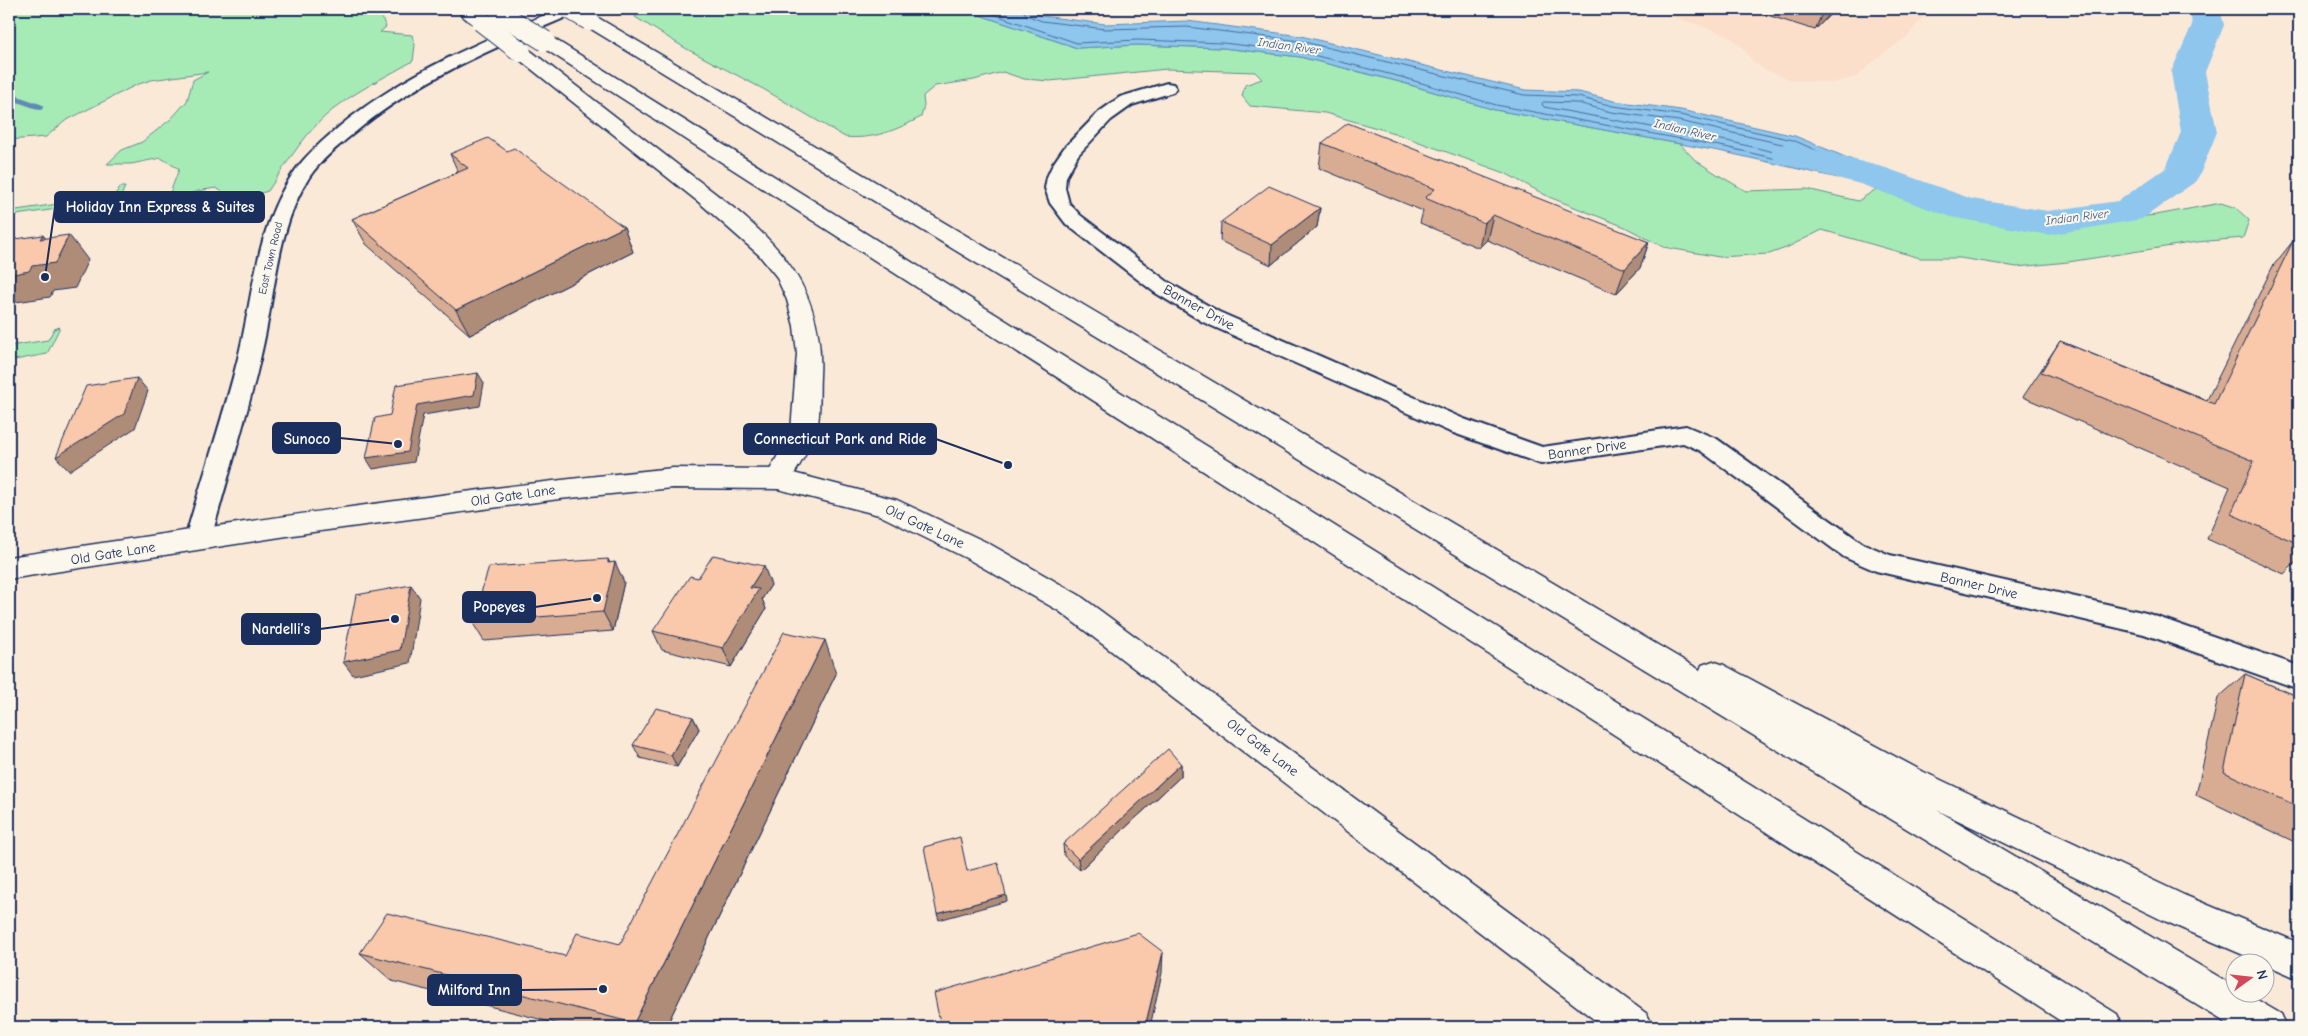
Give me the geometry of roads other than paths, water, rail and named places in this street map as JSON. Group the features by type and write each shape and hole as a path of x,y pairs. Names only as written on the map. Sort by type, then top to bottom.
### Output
{"main road":[{"path":"466,9 492,14 533,46 767,250 786,274 799,300 806,326 809,354 804,431 778,480"},
{"path":"577,13 2268,1027"},
{"path":"492,14 533,46 2104,1027"},
{"path":"1348,476 1912,782 2172,907 2299,960"},
{"name":"Old Gate Lane","path":"9,568 198,539 559,489 673,478 778,480 886,508 978,551 1069,603 1634,1027"}],"street":[{"name":"East Town Road","path":"198,539 253,345 274,231 291,191 302,174 350,126 380,103 465,54 577,13"},
{"name":"Banner Drive","path":"1167,88 1126,102 1093,127 1070,154 1056,179 1055,189 1061,206 1077,223 1161,287 1211,317 1456,424 1540,456 1686,434 1709,445 1853,550 1885,564 2146,624 2299,678"}],"water":[{"path":"962,9 1021,9 1042,16 1105,24 1187,21 1301,36 1525,90 1579,92 1614,101 1681,110 1795,136 1867,166 1838,178 1724,152 1495,110 1400,82 1300,57 1223,48 1138,45 1077,48"}],"waterway":[{"name":"Indian River","path":"1789,154 1873,176 1964,209 2048,223 2129,211 2182,174 2199,132 2188,72 2208,25 2205,9"},
{"path":"9,96 40,107"}],"place":[{"name":"Holiday Inn Express & Suites","path":"45,277"},
{"name":"Sunoco","path":"398,444"},
{"name":"Connecticut Park and Ride","path":"1008,465"},
{"name":"Popeyes","path":"597,598"},
{"name":"Nardelli’s","path":"395,619"},
{"name":"Milford Inn","path":"603,989"}]}
